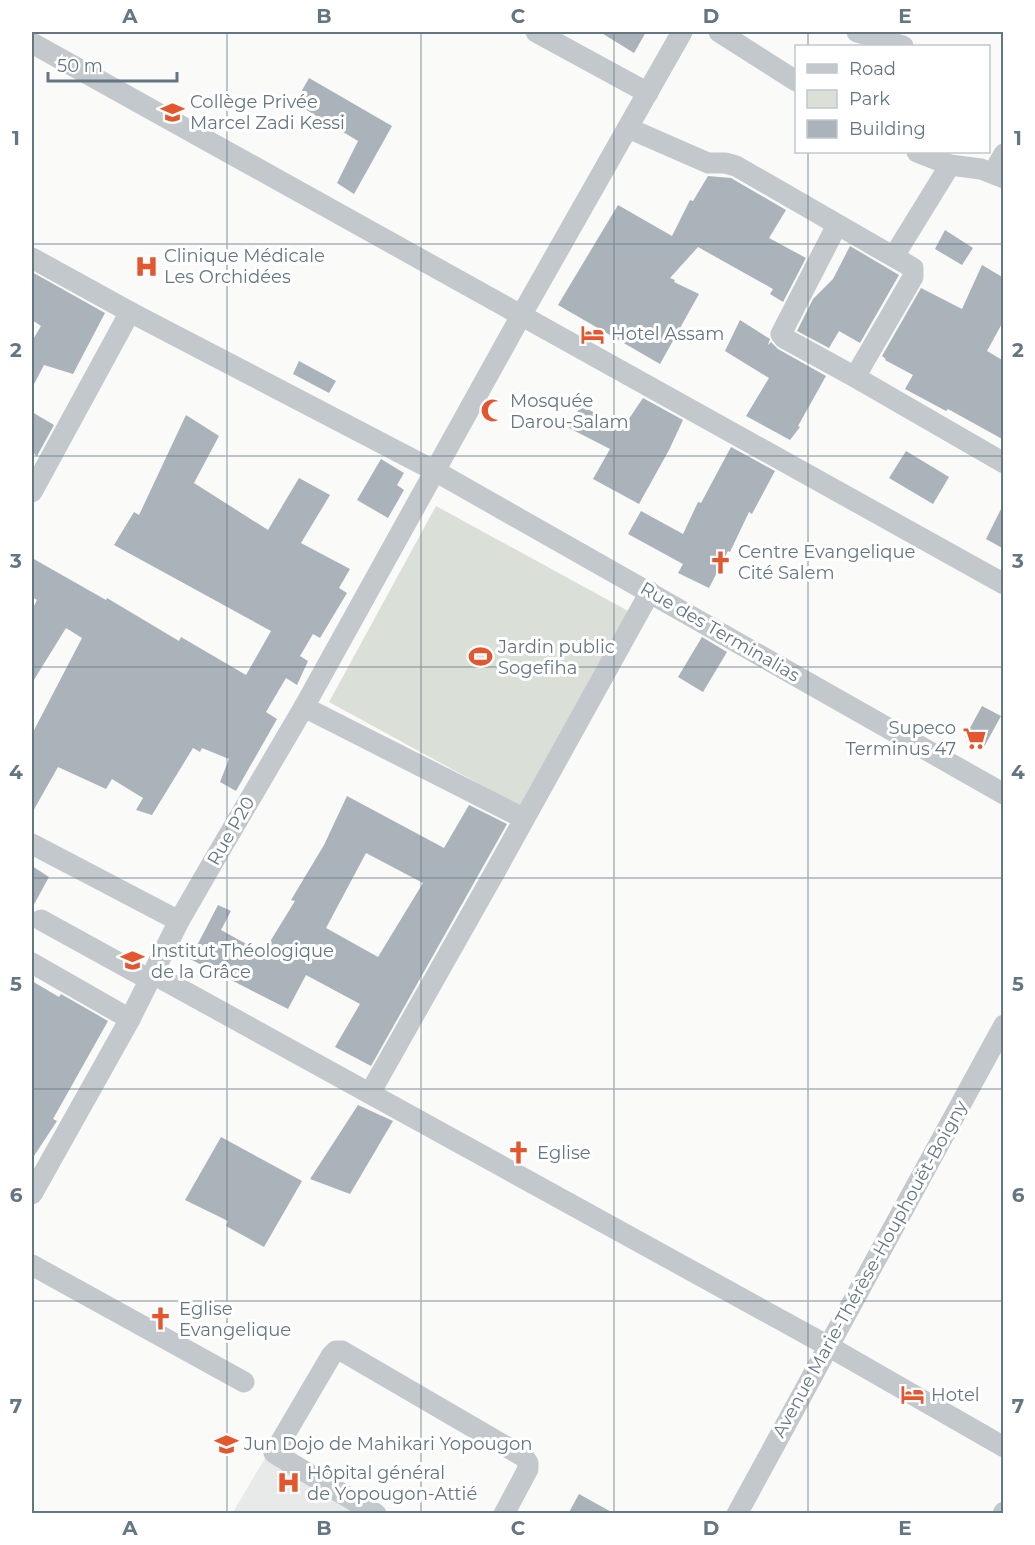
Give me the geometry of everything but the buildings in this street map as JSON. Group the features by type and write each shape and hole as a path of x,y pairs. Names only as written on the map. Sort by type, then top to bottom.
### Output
{"street":[{"path":"536,32 648,93"},
{"name":"Rue P20","path":"32,1192 130,1019 180,921 304,707 522,314 682,32"},
{"path":"719,32 795,80"},
{"path":"857,32 900,45"},
{"path":"32,43 1004,584"},
{"path":"628,128 708,163 725,163 736,166 913,267 913,277 855,377"},
{"path":"920,153 950,165 981,169 998,175 1004,154"},
{"path":"894,256 950,165"},
{"path":"837,225 781,334 784,338 1004,463"},
{"name":"Rue des Terminalias","path":"32,258 130,312 435,471 1004,794"},
{"path":"32,492 130,312"},
{"path":"370,1093 650,592"},
{"path":"304,707 523,818"},
{"path":"32,844 180,921"},
{"path":"41,920 370,1093 828,1346 1004,1447"},
{"path":"32,963 130,1019"},
{"name":"Avenue Marie-Thérèse-Houphouët-Boigny","path":"737,1514 1004,1025"},
{"path":"32,1265 244,1382"},
{"path":"376,1514 274,1453 336,1351 342,1351 516,1450 524,1457 528,1463 528,1469 504,1514"}],"shaded area":[{"name":"Hôpital général de Yopougon-Attié","path":"268,1453 386,1514 232,1514"}],"green space":[{"name":"Jardin public Sogefiha","path":"436,506 630,612 523,808 329,702"}],"place":[{"name":"Collège Privée Marcel Zadi Kessi","path":"172,112"},
{"name":"Clinique Médicale Les Orchidées","path":"146,266"},
{"name":"Hotel Assam","path":"593,334"},
{"name":"Mosquée Darou-Salam","path":"492,411"},
{"name":"Centre Evangelique Cité Salem","path":"720,562"},
{"name":"Jardin public Sogefiha","path":"480,657"},
{"name":"Supeco Terminus 47","path":"974,738"},
{"name":"Institut Théologique de la Grâce","path":"133,961"},
{"name":"Eglise","path":"519,1153"},
{"name":"Eglise Evangelique","path":"161,1319"},
{"name":"Hotel","path":"913,1395"},
{"name":"Jun Dojo de Mahikari Yopougon","path":"226,1444"},
{"name":"Hôpital général de Yopougon-Attié","path":"289,1483"}]}
